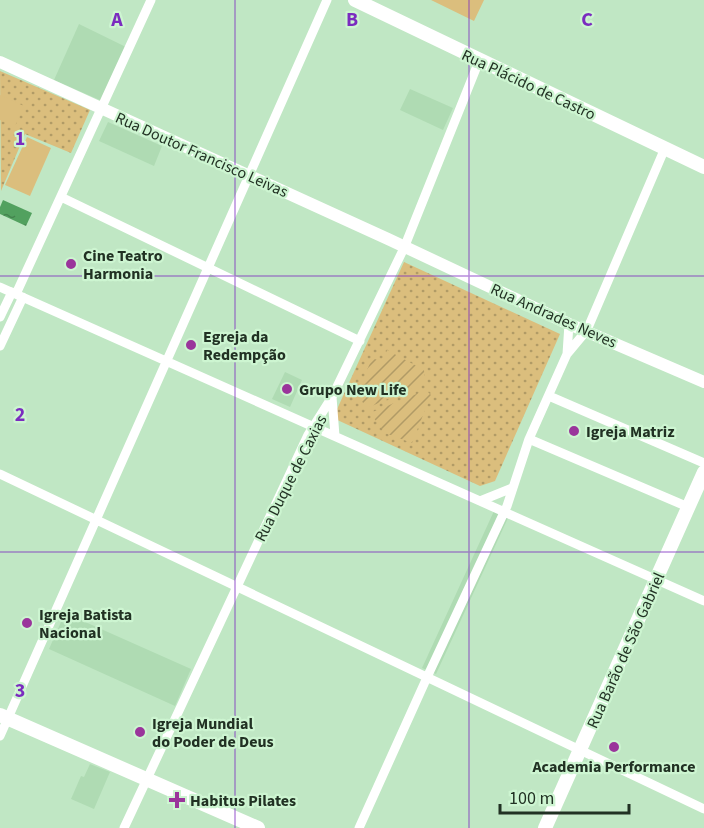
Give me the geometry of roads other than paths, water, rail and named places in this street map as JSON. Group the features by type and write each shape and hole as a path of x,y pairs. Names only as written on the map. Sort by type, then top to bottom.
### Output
{"main road":[{"name":"Rua Plácido de Castro","path":"355,0 704,167"},
{"name":"Rua Barão de São Gabriel","path":"545,828 704,472"},
{"path":"4,716 258,828"}],"street":[{"path":"0,346 17,294 151,0"},
{"path":"0,736 4,716 96,521 327,0"},
{"name":"Rua Duque de Caxias","path":"124,828 313,426 332,397 404,248 479,61"},
{"name":"Rua Doutor Francisco Leivas","path":"0,62 250,175 404,248"},
{"path":"358,828 504,512 529,439 567,354 587,330 665,148"},
{"path":"61,197 360,340"},
{"name":"Rua Andrades Neves","path":"404,248 569,324 704,382"},
{"path":"0,287 704,601"},
{"path":"0,317 17,294"},
{"path":"567,354 569,324"},
{"path":"549,396 704,464"},
{"path":"332,397 335,436"},
{"path":"529,439 688,507"},
{"path":"0,474 580,752 704,809"},
{"path":"480,501 512,488"}],"water":[{"path":"3,200 32,213 26,226 0,214"}],"place":[{"name":"Cine Teatro Harmonia","path":"71,264"},
{"name":"Egreja da Redempção","path":"191,345"},
{"name":"Grupo New Life","path":"287,389"},
{"name":"Igreja Matriz","path":"574,431"},
{"name":"Igreja Batista Nacional","path":"27,623"},
{"name":"Igreja Mundial do Poder de Deus","path":"140,732"},
{"name":"Academia Performance","path":"614,747"},
{"name":"Habitus Pilates","path":"177,800"}]}
